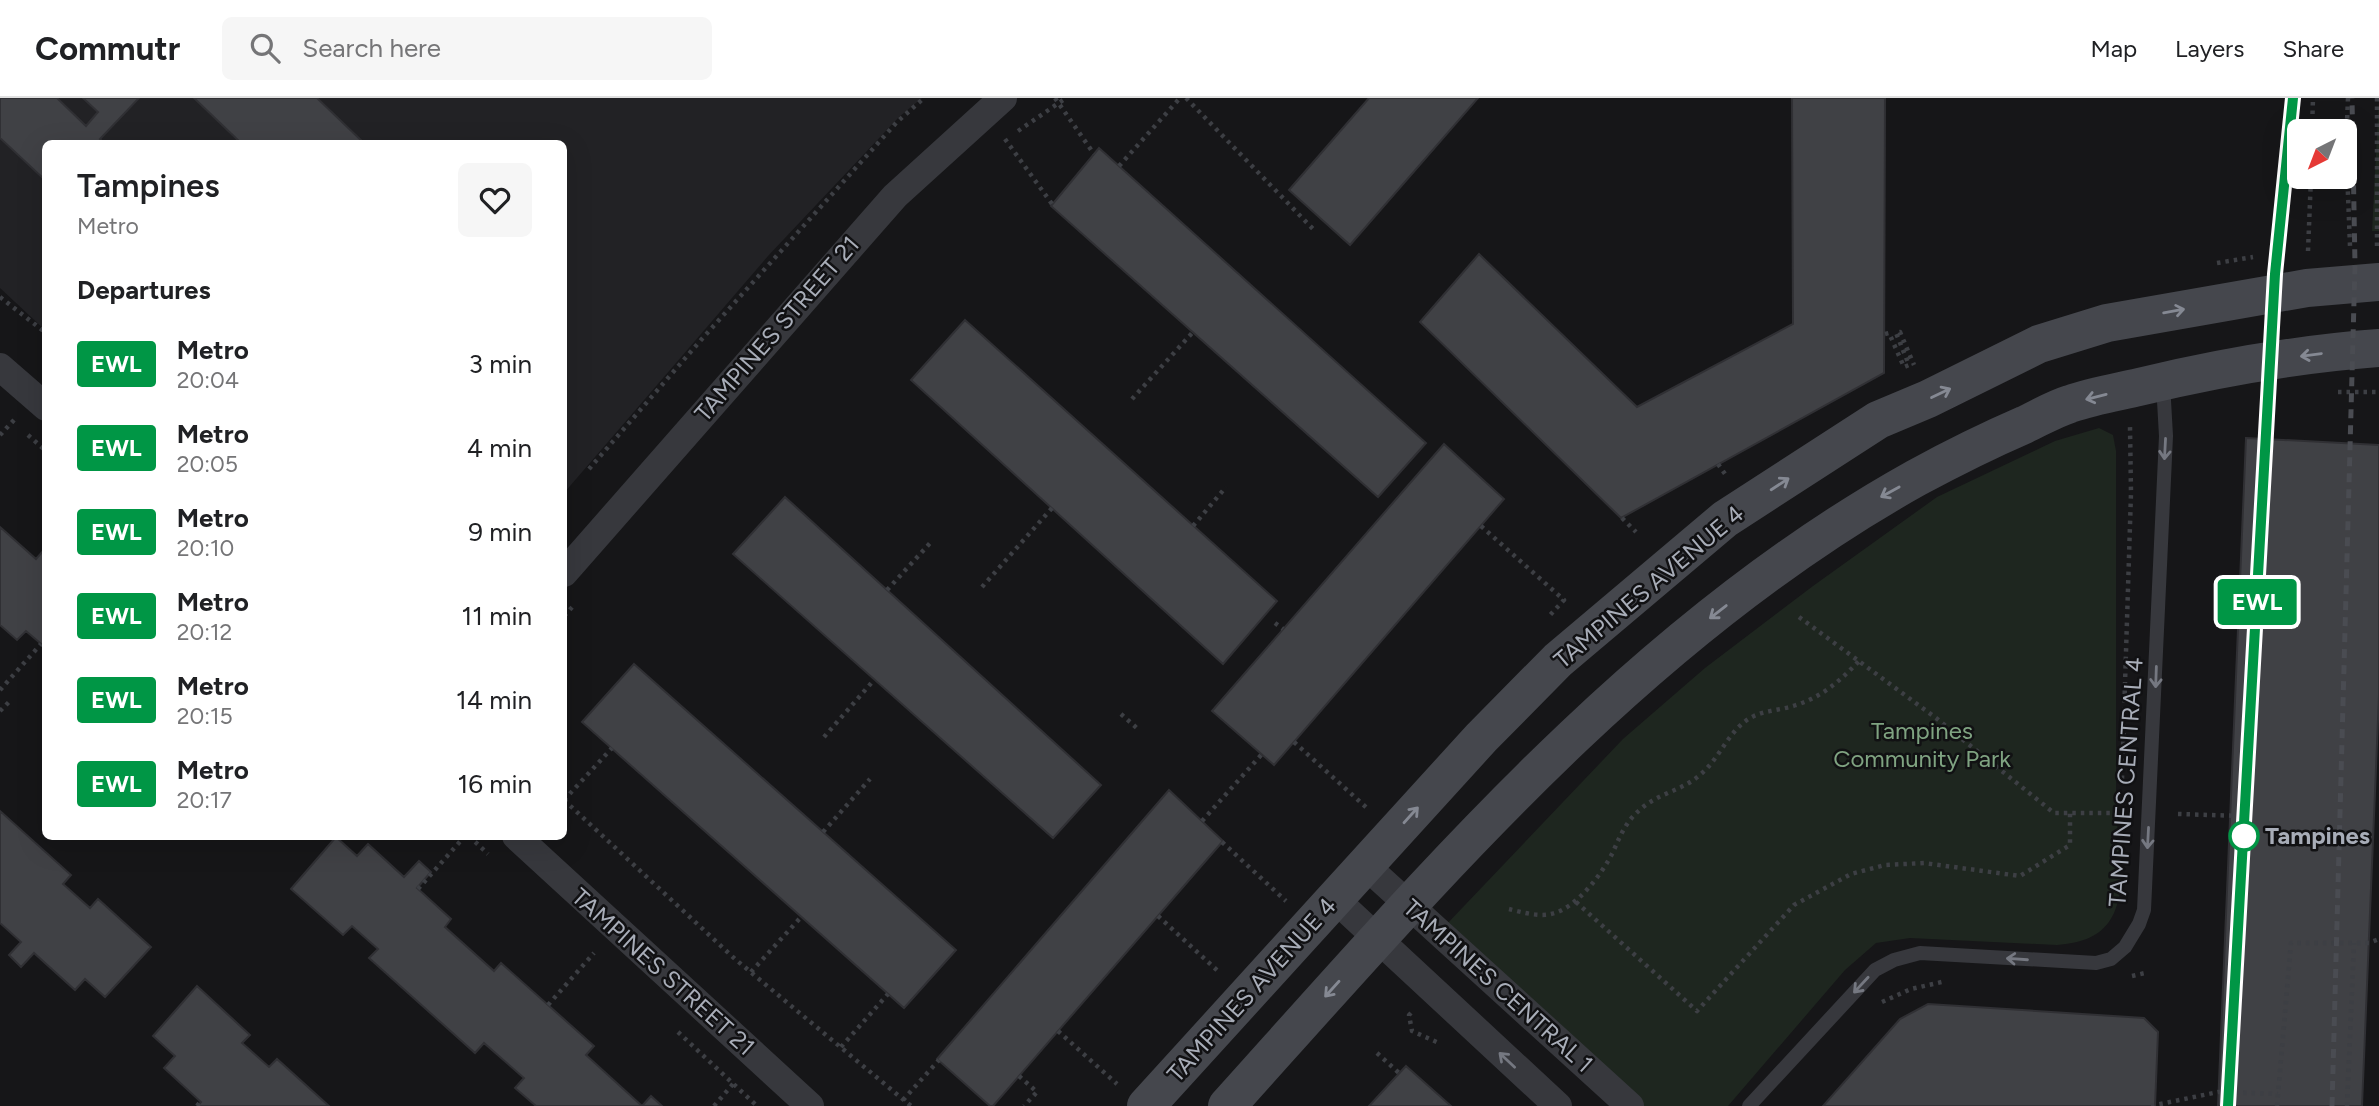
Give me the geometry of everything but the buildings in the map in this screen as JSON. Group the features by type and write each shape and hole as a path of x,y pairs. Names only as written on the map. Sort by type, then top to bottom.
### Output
{"main road":[{"name":"TAMPINES AVENUE 4","path":"1146,1106 1490,728 1558,660 1725,519 1878,420 1928,399 2039,344 2107,323 2307,288 2379,282"},
{"path":"1227,1106 1525,782 1597,714 1683,639 1772,570 1857,511 1959,454 2069,404 2231,366 2379,348"}],"street":[{"name":"TAMPINES STREET 21","path":"567,570 895,196 995,106"},
{"path":"0,367 42,404"},
{"name":"TAMPINES STREET 21","path":"520,840 810,1106"},
{"name":"TAMPINES CENTRAL 1","path":"1366,866 1630,1106"},
{"name":"TAMPINES CENTRAL 1","path":"1335,898 1558,1106"}],"lane":[{"name":"TAMPINES CENTRAL 4","path":"1749,1106 1875,970 1894,960 1920,953 2096,963 2118,954 2133,936 2144,910 2151,781 2166,436 2162,381"}],"path":[{"path":"589,468 888,132 924,98"},
{"path":"1055,98 1094,154"},
{"path":"1119,166 1180,98"},
{"path":"1186,98 1313,229"},
{"path":"2312,119 2313,98"},
{"path":"2348,98 2346,144 2350,246"},
{"path":"2377,98 2379,248"},
{"path":"995,106 1052,204"},
{"path":"2308,251 2311,189"},
{"path":"0,297 42,330"},
{"path":"1132,399 1193,332"},
{"path":"1885,334 1889,332 1905,367 1909,365 1896,333 1900,332 1915,366"},
{"path":"2122,786 2132,493 2130,425"},
{"path":"1718,464 1723,470"},
{"path":"1193,526 1226,487"},
{"path":"982,587 1052,508"},
{"path":"1622,517 1636,532"},
{"path":"1481,526 1564,600"},
{"path":"887,590 932,541"},
{"path":"1799,617 1955,733 2054,813 2121,813"},
{"path":"1275,623 1283,629"},
{"path":"0,690 41,644"},
{"path":"1509,909 1550,914 1576,902 1612,854 1622,828 1645,806 1684,787 1703,774 1721,754 1734,732 1746,721 1819,696 1845,676 1860,660"},
{"path":"824,737 874,680"},
{"path":"0,712 9,702"},
{"path":"1121,714 1139,730"},
{"path":"1294,742 1377,817"},
{"path":"567,797 612,748"},
{"path":"1202,821 1262,754"},
{"path":"823,832 870,779"},
{"path":"2121,821 2122,799"},
{"path":"567,803 751,972 911,1106"},
{"path":"1576,902 1697,1011 1794,905 1823,888 1851,874 1885,865 1924,863 2020,876 2070,845 2070,813"},
{"path":"2178,814 2243,816"},
{"path":"418,889 461,840"},
{"path":"1222,842 1280,896"},
{"path":"751,972 802,916"},
{"path":"1158,916 1213,967"},
{"path":"2277,1106 2291,943 2369,943 2379,939"},
{"path":"2347,1106 2354,943"},
{"path":"548,1005 594,953"},
{"path":"841,1048 888,994"},
{"path":"1058,1031 1114,1082"},
{"path":"1377,1053 1399,1073"},
{"path":"903,1100 939,1060"},
{"path":"1019,1076 1037,1092 1024,1106"},
{"path":"714,1106 733,1084"},
{"path":"2151,1106 2218,1092 2278,1094"}],"shaded area":[{"path":"0,98 922,98 899,117 768,256 567,490 567,140 42,140 42,327 0,288"}],"green space":[{"path":"2379,98 2379,231 2372,231"},
{"name":"Tampines Community Park","path":"2099,428 2113,435 2116,451 2116,803 2121,873 2121,887 2114,913 2104,928 2083,940 2057,945 1910,938 1876,943 1845,970 1728,1106 1637,1106 1445,926 1623,739 1705,668 1937,497 2055,441"}],"railway":[{"path":"2228,1106 2275,274 2293,98"},
{"path":"2332,1106 2355,265 2352,98"}],"metro line":[{"name":"EWL","path":"2228,1106 2275,274 2293,98"}],"place":[{"name":"Tampines","path":"2244,836"}]}
